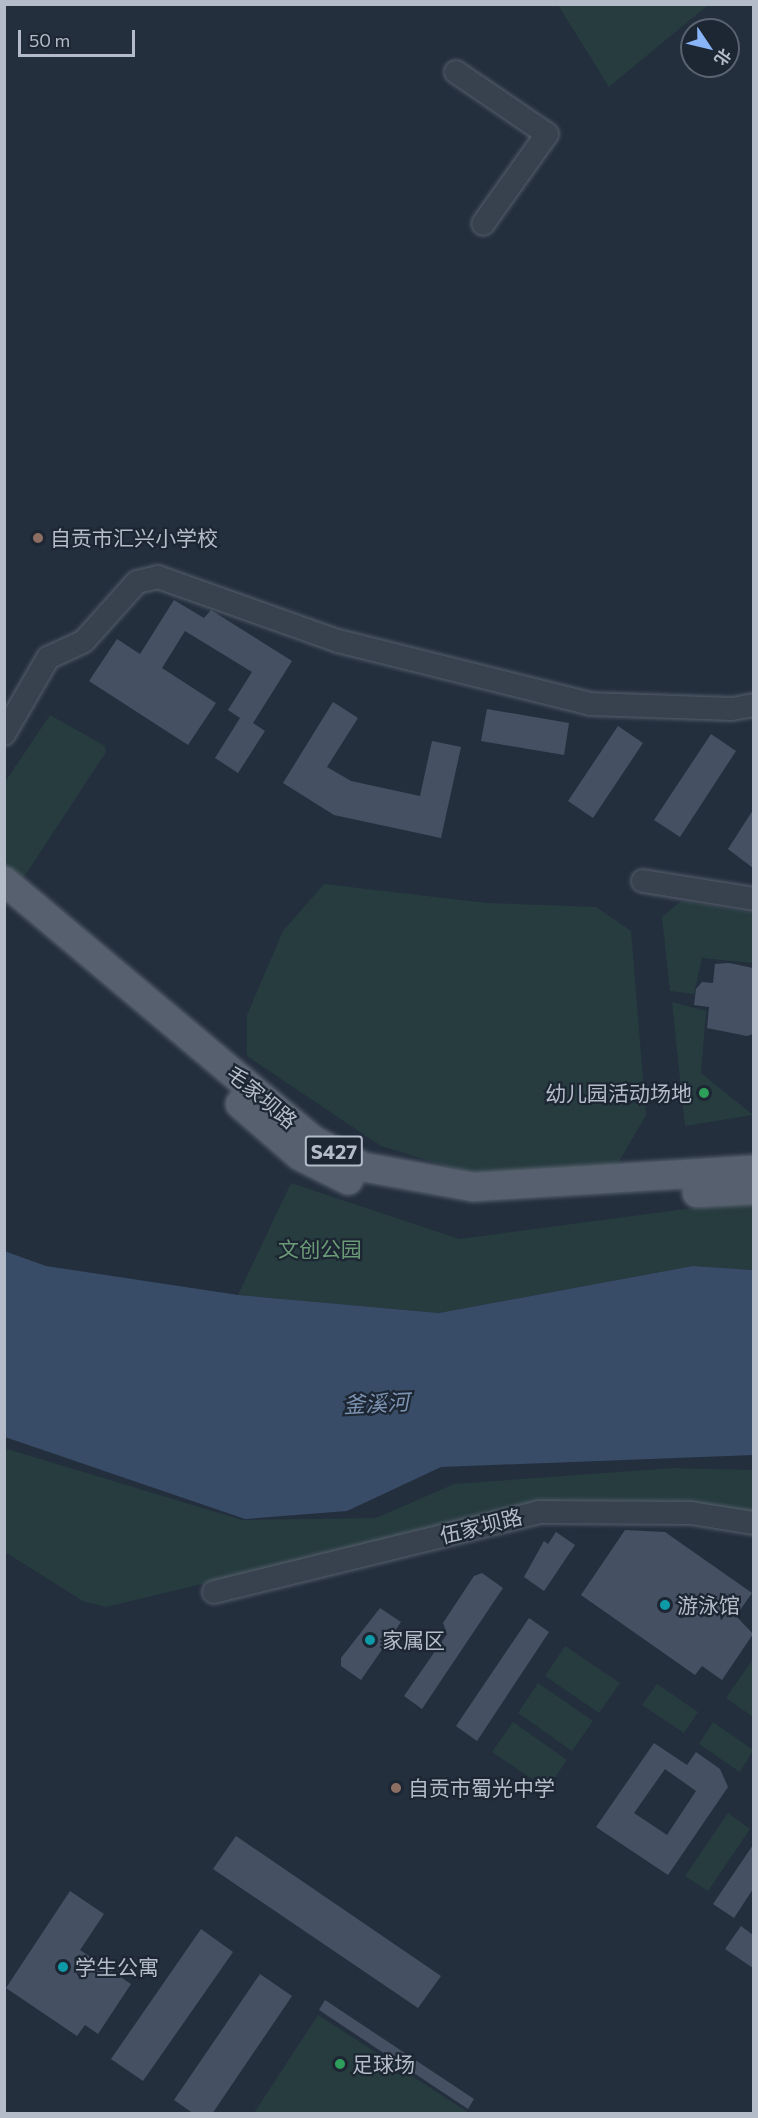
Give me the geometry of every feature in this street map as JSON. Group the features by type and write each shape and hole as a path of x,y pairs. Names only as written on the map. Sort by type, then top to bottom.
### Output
{"main road":[{"name":"毛家坝路","path":"4,881 313,1140 363,1167 473,1187 753,1170"},
{"name":"毛家坝路","path":"4,904 300,1156 354,1184 474,1205 753,1190"}],"street":[{"path":"456,72 547,134 483,224"},
{"path":"4,734 48,658 84,641 137,582 158,577 338,641 590,704 732,709 753,705"},
{"path":"643,881 753,899"},
{"name":"伍家坝路","path":"214,1592 538,1512 691,1513 753,1522"}],"green space":[{"path":"558,5 708,5 692,18 680,18 680,28 609,87"},
{"path":"50,715 105,746 106,752 24,877 15,877 5,870 5,782"},
{"path":"324,884 487,903 596,907 631,931 646,1115 617,1165 475,1175 381,1146 247,1056 247,1015 283,931"},
{"path":"681,901 753,913 753,963 702,958 694,994 670,991 662,917"},
{"name":"幼儿园活动场地","path":"672,1002 706,1011 701,1073 753,1115 685,1126"},
{"name":"文创公园","path":"291,1183 459,1239 753,1200 753,1270 693,1266 439,1313 238,1295"},
{"path":"4,1448 242,1520 376,1518 454,1484 673,1468 753,1470 753,1514 652,1503 543,1502 106,1607 83,1601 5,1552"},
{"path":"565,1646 620,1683 599,1713 545,1676"},
{"path":"753,1659 753,1717 726,1698"},
{"path":"538,1683 593,1721 572,1751 518,1713"},
{"path":"657,1684 698,1712 684,1733 642,1705"},
{"path":"513,1722 567,1760 547,1789 492,1752"},
{"path":"713,1722 753,1750 740,1772 699,1744"},
{"path":"728,1813 750,1829 708,1891 685,1876"},
{"name":"足球场","path":"318,2015 469,2113 254,2113"}],"water":[{"name":"釜溪河","path":"4,1251 46,1266 238,1295 439,1313 693,1266 753,1270 753,1455 441,1467 347,1511 245,1519 5,1437"}],"building":[{"path":"174,600 204,618 211,610 292,661 253,723 265,731 238,773 215,758 240,718 228,710 252,672 185,631 162,668 216,703 188,745 89,681 117,639 140,654"},
{"path":"333,702 358,718 327,767 351,781 420,796 432,741 461,747 441,838 334,815 283,783"},
{"path":"487,709 569,723 564,755 481,741"},
{"path":"618,726 643,743 593,818 568,801"},
{"path":"711,734 736,751 680,837 654,820"},
{"path":"753,810 753,868 728,849"},
{"path":"729,963 753,968 753,1034 747,1036 707,1028 709,1007 694,1005 696,989 702,982 713,983 715,964"},
{"name":"游泳馆","path":"625,1530 665,1532 752,1593 736,1616 753,1634 722,1680 702,1666 695,1675 581,1595"},
{"path":"556,1532 575,1545 544,1591 524,1577 544,1541 548,1544"},
{"path":"482,1573 503,1588 422,1709 404,1696 447,1634 443,1623 474,1576"},
{"name":"家属区","path":"380,1608 401,1622 361,1680 341,1666 341,1658"},
{"path":"529,1618 549,1632 477,1741 456,1726"},
{"path":"654,1743 687,1765 696,1752 720,1769 728,1787 668,1875 596,1827","holes":["665,1769 696,1791 667,1835 634,1813"]},
{"path":"236,1836 441,1976 418,2008 213,1869"},
{"path":"753,1845 753,1889 734,1918 713,1904"},
{"name":"学生公寓","path":"70,1891 104,1914 80,1950 131,1984 98,2034 85,2025 77,2036 6,1988"},
{"path":"741,1926 753,1935 753,1968 725,1949"},
{"name":"学生公寓","path":"201,1929 233,1952 143,2081 111,2059"},
{"path":"260,1974 292,1996 212,2114 194,2114 174,2100"},
{"path":"325,2000 474,2099 468,2109 319,2010"}],"place":[{"name":"自贡市汇兴小学校","path":"38,538"},
{"name":"幼儿园活动场地","path":"704,1093"},
{"name":"游泳馆","path":"665,1605"},
{"name":"家属区","path":"370,1640"},
{"name":"自贡市蜀光中学","path":"396,1788"},
{"name":"学生公寓","path":"63,1967"},
{"name":"足球场","path":"340,2064"}]}
